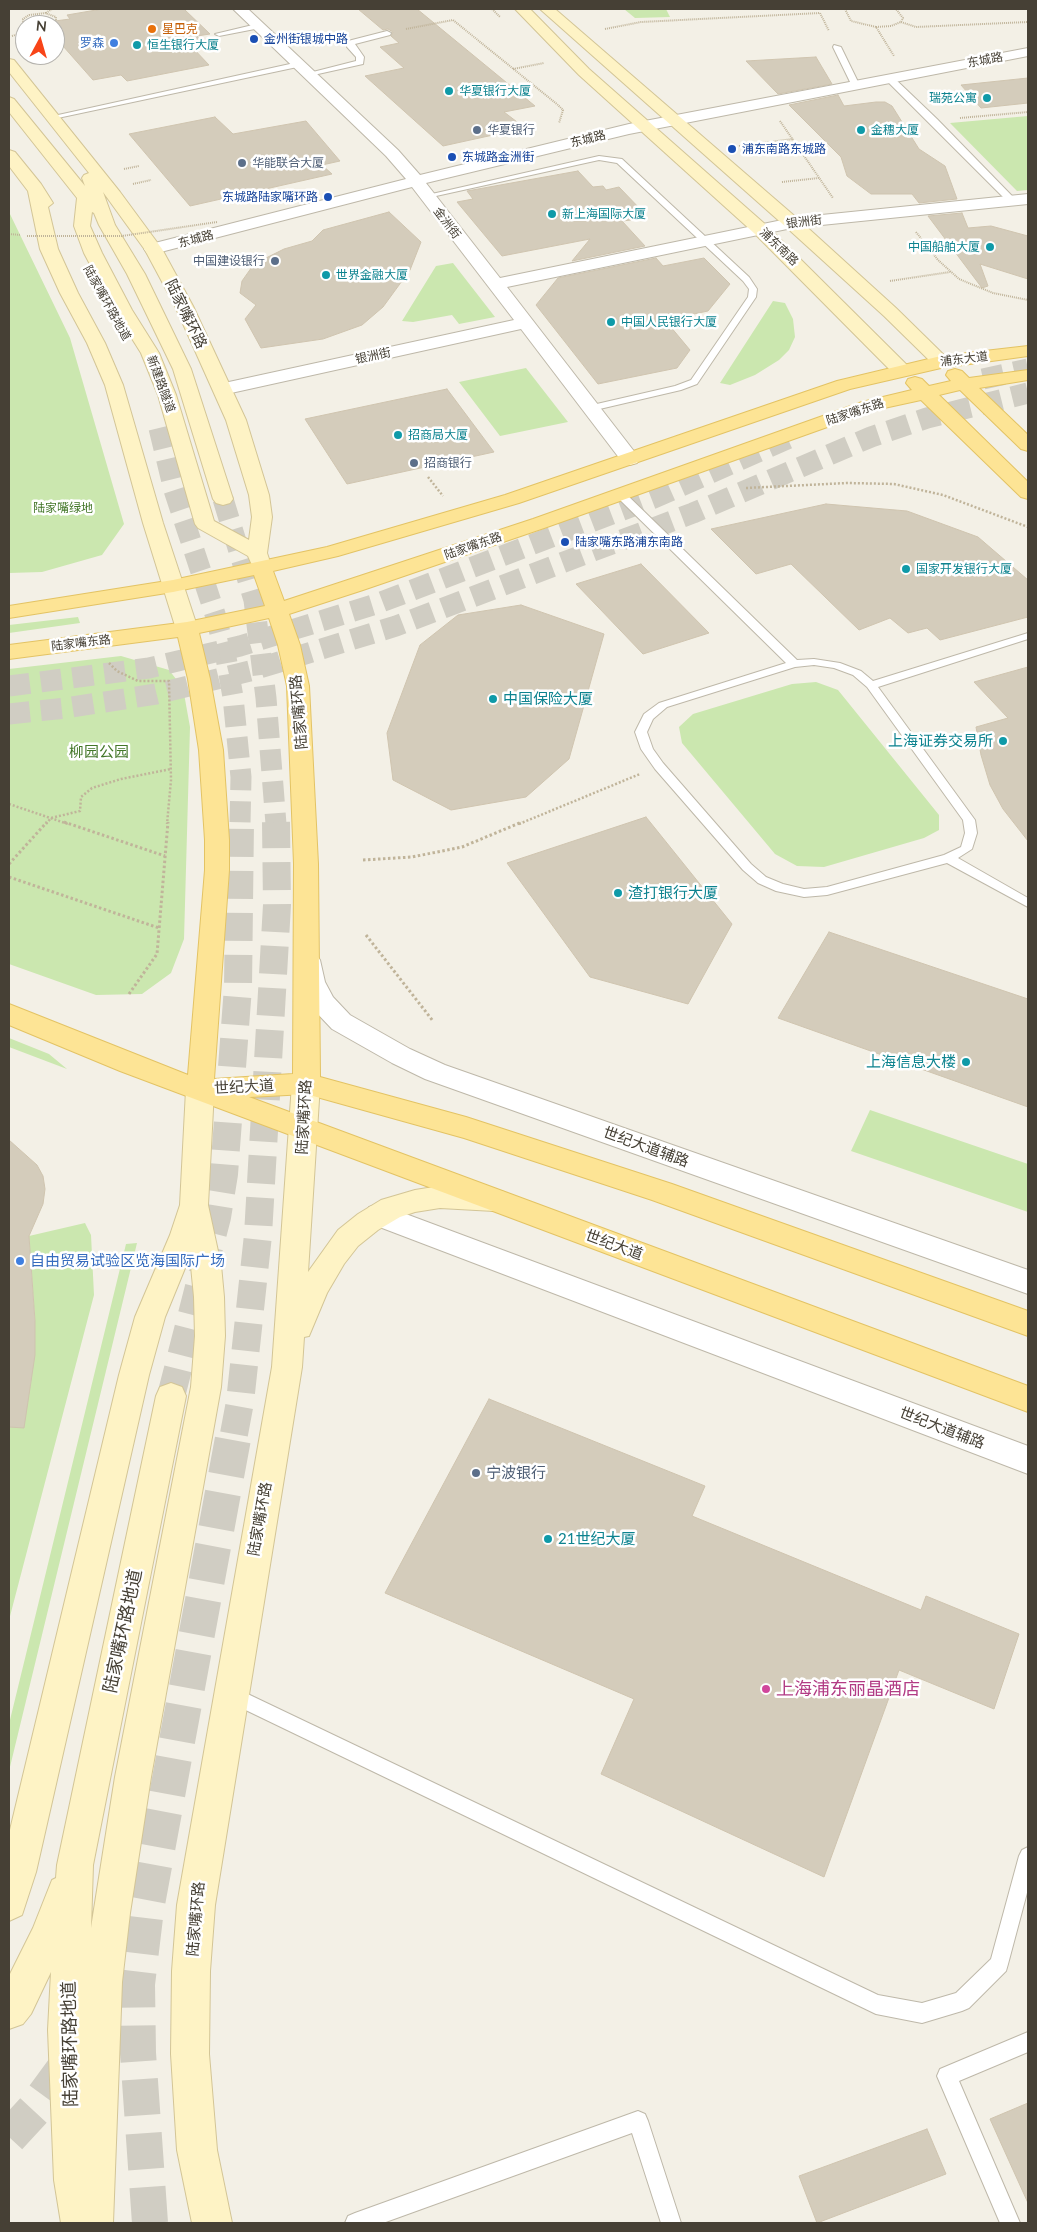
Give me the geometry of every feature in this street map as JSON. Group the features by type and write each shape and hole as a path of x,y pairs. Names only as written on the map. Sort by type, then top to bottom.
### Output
{"main road":[{"name":"浦东南路","path":"522,9 584,72 760,229 1028,493"},
{"name":"浦东南路","path":"547,9 792,223 890,312 1028,445"},
{"name":"陆家嘴环路","path":"9,63 67,134 153,249 184,306 236,420 259,495 262,517 260,560 290,645 298,686 306,855 306,1084 287,1367 230,1694 196,1904 191,1971 190,2054 197,2150 212,2223"},
{"path":"9,102 107,224"},
{"name":"陆家嘴环路","path":"67,134 90,178 107,224 136,274 182,369 223,499"},
{"path":"9,155 35,187 49,249 69,293 96,343 114,385 153,523 187,629 199,679 211,750 217,840 217,870 200,1090 194,1205 206,1265 209,1297 210,1336 206,1387 132,1777 111,1913 103,1982 94,2223"},
{"name":"陆家嘴环路地道","path":"35,187 64,231 126,336 142,373 159,428"},
{"name":"新建路隧道","path":"86,198 82,226 93,253 123,310 150,353 167,395 205,524 260,560"},
{"name":"浦东大道","path":"901,370 941,362 1028,351"},
{"name":"陆家嘴东路","path":"9,612 173,586 260,560 331,552 512,499 844,385 901,370"},
{"name":"浦东大道","path":"924,392 1028,375"},
{"name":"陆家嘴东路","path":"9,652 187,629 278,610 402,570 869,406 924,392"},
{"name":"世纪大道","path":"9,1014 130,1064 1028,1399"},
{"name":"世纪大道","path":"200,1090 306,1084 525,1146 662,1192 1028,1324"},
{"path":"287,1367 302,1314 326,1268 348,1238 379,1215 391,1208 407,1203 440,1197 496,1200"},
{"path":"9,1902 18,1872 134,1375 150,1317 184,1235 194,1205"},
{"name":"陆家嘴环路地道","path":"9,2010 17,2000 48,1938 75,1865 171,1396"},
{"name":"陆家嘴环路地道","path":"75,1865 67,2030 74,2180 81,2223"}],"street":[{"name":"金洲街","path":"240,9 392,153 416,181 630,459"},
{"name":"东城路","path":"153,249 416,181 646,126 1028,52"},
{"name":"银洲街","path":"495,284 792,223 1020,200"},
{"name":"银洲街","path":"222,389 525,323"},
{"name":"世纪大道辅路","path":"306,958 312,982 323,1004 341,1022 401,1056 427,1068 1028,1282"},
{"name":"世纪大道辅路","path":"379,1215 1028,1460"}],"lane":[{"path":"219,34 257,26"},
{"path":"53,117 304,69 352,65 360,62 360,57 350,44 356,40 387,33"},
{"path":"837,48 856,86"},
{"path":"890,79 1020,200"},
{"path":"427,196 588,159 610,159 625,165 746,279 753,289 752,297 702,373 694,382 678,388 591,408"},
{"path":"620,494 794,664"},
{"path":"871,685 1028,636"},
{"path":"814,662 836,665 856,673 871,685 969,820 970,832 966,849 948,858 827,891 804,893 780,888 762,880 747,867 659,766 647,748 641,732 648,717 663,705 794,664 814,662"},
{"path":"948,858 1028,903"},
{"path":"230,1694 876,2004 922,2013 962,2001 999,1964 1028,1856"},
{"path":"1010,2223 947,2076 1028,2042"},
{"path":"355,2223 638,2121 671,2223"}],"path":[{"path":"35,15 52,9"},
{"path":"818,9 837,48"},
{"path":"844,9 851,21 876,27 891,26 900,22 903,18 896,9"},
{"path":"45,13 53,15"},
{"path":"602,29 640,22 820,13"},
{"path":"387,33 452,20 562,110 562,120 558,124"},
{"path":"900,22 916,27 1028,22"},
{"path":"876,27 906,76"},
{"path":"513,69 546,62"},
{"path":"934,121 1028,112"},
{"path":"778,118 847,217"},
{"path":"736,146 793,139"},
{"path":"118,170 140,166"},
{"path":"776,183 819,178"},
{"path":"130,185 151,180"},
{"path":"900,212 938,260 959,279 993,293 1028,300"},
{"path":"27,236 122,236 216,222"},
{"path":"882,282 951,272"},
{"path":"428,477 447,501"},
{"path":"746,488 894,484 943,495 1028,527"},
{"path":"103,657 117,671 138,681 169,681 171,769 157,954 129,994"},
{"path":"363,860 412,857 462,847 659,766"},
{"path":"9,864 51,818 80,811 81,797 92,788 121,779 171,769"},
{"path":"9,804 165,856"},
{"path":"9,877 159,928"},
{"path":"366,935 433,1021"}],"green space":[{"path":"624,9 666,9 670,17 635,18"},
{"path":"1028,116 1028,190 1017,191 950,123"},
{"name":"陆家嘴绿地","path":"9,212 70,338 124,524 102,555 42,572 9,573"},
{"path":"453,263 495,317 459,324 452,315 413,322 402,321 436,266"},
{"path":"773,301 785,303 793,319 795,337 789,350 779,360 755,375 730,385 720,383"},
{"path":"526,368 568,422 500,436 459,382"},
{"path":"78,617 80,623 9,633 9,625"},
{"name":"柳园公园","path":"121,656 169,670 183,688 190,727 184,939 171,973 142,994 96,995 9,964 9,669"},
{"path":"816,682 838,690 939,815 939,830 924,838 824,867 797,866 775,854 682,743 679,727 693,714 792,684"},
{"path":"9,1038 49,1054 67,1069 9,1047"},
{"path":"870,1110 1028,1164 1028,1212 851,1151"},
{"path":"85,1223 91,1235 94,1295 9,1620 9,1420 30,1387 35,1321 29,1236"},
{"path":"137,1243 9,1771 9,1724 126,1244"}],"building":[{"name":"恒生银行大厦","path":"102,9 184,9 210,34 197,36 204,44 191,46 209,65 127,81 121,75 93,80 65,48 65,20 70,19 67,15"},
{"name":"华夏银行大厦","path":"358,9 417,9 535,106 504,112 525,128 443,146 365,76 404,68 380,47 399,43 391,36 393,32 388,29 383,30"},
{"path":"816,57 832,84 778,94 746,61"},
{"name":"瑞苑公寓","path":"1028,78 1028,103 981,108 961,85"},
{"name":"金穗大厦","path":"838,95 844,106 885,102 892,106 919,149 945,166 957,199 919,203 912,194 871,194 847,176 841,157 789,105"},
{"name":"华能联合大厦","path":"215,117 233,134 306,121 340,161 322,165 332,174 190,206 129,134"},
{"name":"新上海国际大厦","path":"578,171 593,187 603,186 606,190 619,187 644,213 628,216 631,220 622,221 645,246 572,261 590,239 502,256 457,202 473,199 467,191"},
{"name":"世界金融大厦","path":"389,212 421,242 410,270 383,307 362,325 323,339 261,348 245,319 256,305 240,293 242,281 254,264 284,249 312,241 323,230"},
{"name":"中国船舶大厦","path":"962,213 968,228 991,226 1028,236 1028,279 980,264 988,286 982,288 928,216"},
{"name":"中国人民银行大厦","path":"656,258 663,266 704,258 730,284 708,311 665,320 690,350 677,368 598,384 536,305 558,278"},
{"name":"招商局大厦","path":"447,389 494,452 347,484 305,419"},
{"name":"国家开发银行大厦","path":"826,504 907,511 978,537 1028,580 1028,617 940,640 927,628 908,633 890,618 859,630 791,564 756,574 711,529"},
{"path":"641,564 709,633 643,654 576,584"},
{"name":"中国保险大厦","path":"521,605 604,634 569,759 526,797 451,810 393,780 387,733 420,645 458,615"},
{"name":"上海证券交易所","path":"1028,667 1028,841 1003,809 990,785 981,755 976,727 1008,718 974,682"},
{"name":"渣打银行大厦","path":"646,817 732,924 688,1004 590,977 507,863"},
{"name":"上海信息大楼","path":"829,932 1028,999 1028,1107 778,1018"},
{"name":"自由贸易试验区览海国际广场","path":"9,1140 37,1165 43,1176 45,1189 43,1204 29,1236 35,1321 35,1355 24,1428 9,1427"},
{"path":"489,1399 705,1486 692,1516 921,1610 926,1596 1019,1634 994,1709 899,1670 824,1877 601,1774 634,1699 385,1593"},
{"path":"1028,2103 1028,2203 990,2119"},
{"path":"927,2129 946,2174 817,2223 799,2176"}],"tunnel":[{"path":"983,379 1028,369"},
{"path":"9,714 66,708 156,694 250,671 396,626 693,513 871,437 927,418 1028,393"},
{"path":"159,428 174,490 215,614 225,652 233,697 241,777 240,824"},
{"path":"9,686 149,668 240,646 376,604 654,498 789,438"},
{"path":"223,499 254,600 266,698 276,824"},
{"path":"171,1396 217,1217 224,1174 238,987 240,822"},
{"path":"234,1434 240,1402 258,1235 277,905 276,822"},
{"path":"150,2223 138,2053 137,1984 146,1909 234,1433"},
{"path":"9,2137 34,2110 72,2058"}],"place":[{"name":"星巴克","path":"152,29"},
{"name":"金州街银城中路","path":"254,39"},
{"name":"罗森","path":"114,43"},
{"name":"恒生银行大厦","path":"137,45"},
{"name":"华夏银行大厦","path":"449,91"},
{"name":"瑞苑公寓","path":"987,98"},
{"name":"华夏银行","path":"477,130"},
{"name":"金穗大厦","path":"861,130"},
{"name":"浦东南路东城路","path":"732,149"},
{"name":"东城路金洲街","path":"452,157"},
{"name":"华能联合大厦","path":"242,163"},
{"name":"东城路陆家嘴环路","path":"328,197"},
{"name":"新上海国际大厦","path":"552,214"},
{"name":"中国船舶大厦","path":"990,247"},
{"name":"中国建设银行","path":"275,261"},
{"name":"世界金融大厦","path":"326,275"},
{"name":"中国人民银行大厦","path":"611,322"},
{"name":"招商局大厦","path":"398,435"},
{"name":"招商银行","path":"414,463"},
{"name":"陆家嘴东路浦东南路","path":"565,542"},
{"name":"国家开发银行大厦","path":"906,569"},
{"name":"中国保险大厦","path":"493,699"},
{"name":"上海证券交易所","path":"1003,741"},
{"name":"渣打银行大厦","path":"618,893"},
{"name":"上海信息大楼","path":"966,1062"},
{"name":"自由贸易试验区览海国际广场","path":"20,1261"},
{"name":"宁波银行","path":"476,1473"},
{"name":"21世纪大厦","path":"548,1539"},
{"name":"上海浦东丽晶酒店","path":"766,1689"}]}
